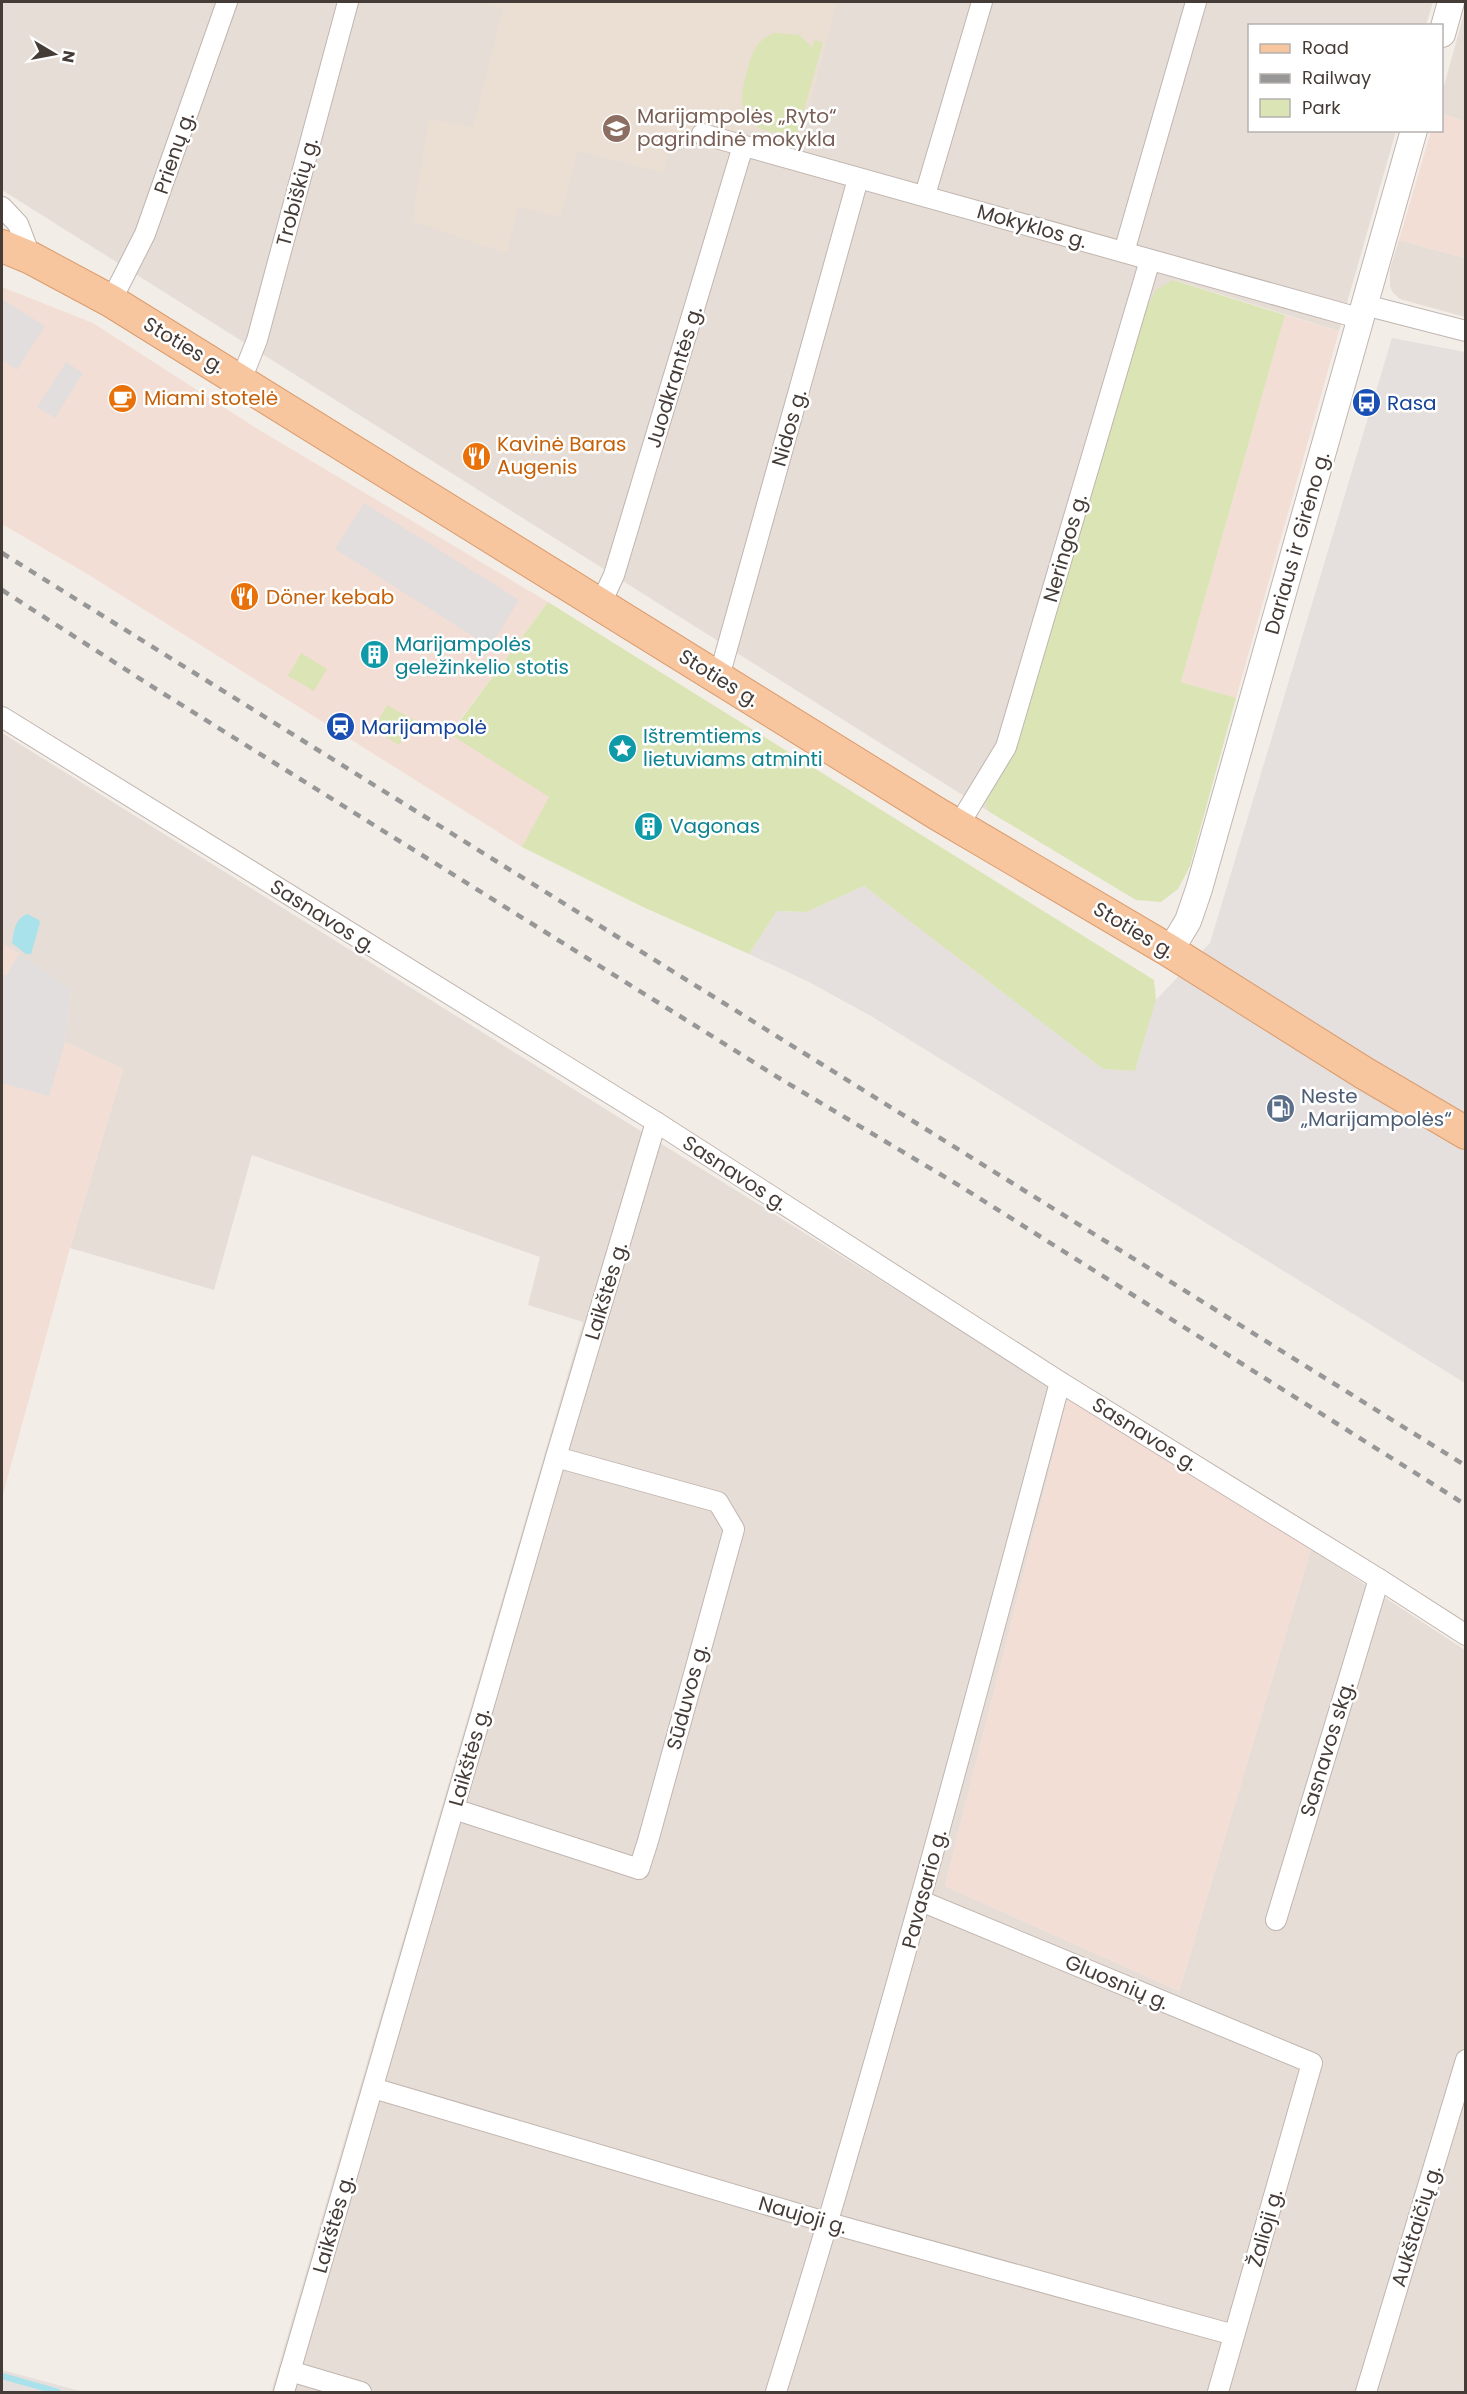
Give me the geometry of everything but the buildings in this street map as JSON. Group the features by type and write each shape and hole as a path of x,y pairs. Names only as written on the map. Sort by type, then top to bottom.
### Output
{"main road":[{"name":"Stoties g.","path":"2,246 31,258 111,301 958,826 1170,951 1354,1067 1466,1132"}],"street":[{"name":"Prienų g.","path":"111,301 145,234 227,2"},
{"name":"Trobiškių g.","path":"241,380 257,340 348,2"},
{"path":"925,195 982,2"},
{"path":"1124,252 1196,2"},
{"path":"1443,30 1451,2"},
{"name":"Dariaus ir Girėno g.","path":"1170,951 1188,921 1199,890 1413,132"},
{"name":"Mokyklos g.","path":"702,134 1150,260 1363,312 1466,331"},
{"name":"Juodkrantės g.","path":"600,605 614,575 743,146"},
{"name":"Nidos g.","path":"719,677 858,178"},
{"path":"2,207 18,224 31,258"},
{"name":"Neringos g.","path":"958,826 1006,747 1150,260"},
{"name":"Sasnavos g.","path":"2,717 656,1122 1060,1382 1466,1635"},
{"name":"Laikštės g.","path":"284,2392 656,1122"},
{"name":"Pavasario g.","path":"777,2392 829,2223 921,1901 1060,1382"},
{"name":"Sūduvos g.","path":"454,1809 639,1869 648,1841 734,1529 718,1502 556,1457"},
{"name":"Sasnavos skg.","path":"1276,1920 1379,1579"},
{"name":"Gluosnių g.","path":"921,1901 1312,2063"},
{"name":"Aukštaičių g.","path":"1366,2392 1466,2060"},
{"name":"Žalioji g.","path":"1218,2392 1312,2063"},
{"name":"Naujoji g.","path":"374,2088 829,2223 1234,2335"},
{"path":"290,2371 360,2392"}],"shaded area":[{"path":"2,2 1433,2 1426,24 1248,24 1248,132 1396,132 1339,331 1174,280 1144,313 1019,740 985,800 988,811 2,190"},
{"name":"Marijampolės „Ryto“ pagrindinė mokykla","path":"478,2 837,2 800,144 739,128 732,155 673,139 664,173 578,151 561,217 518,207 507,254 412,221 429,119 473,127 503,8"},
{"path":"1465,10 1465,121 1443,114 1443,89"},
{"path":"1443,114 1465,121 1465,258 1399,240 1431,132 1443,132"},
{"path":"1399,240 1465,258 1465,317 1400,299 1393,293 1390,286 1390,269"},
{"path":"2,287 93,323 256,428 548,602 450,733 550,797 522,847 89,575 2,524"},
{"path":"2,299 45,326 17,370 2,360"},
{"path":"1285,315 1339,331 1236,698 1181,682"},
{"path":"1392,338 1465,352 1465,1383 871,1016 809,982 749,954 777,911 806,912 864,886 1103,1069 1135,1071 1156,1000 1210,943"},
{"path":"66,362 83,373 55,418 37,407"},
{"path":"364,503 519,600 490,647 335,549"},
{"path":"2,733 1068,1397 945,1886 1179,1991 1311,1549 1465,1650 1465,2392 271,2392 583,1322 528,1305 540,1257 252,1155 214,1290 70,1248 123,1069 65,1042 71,989 2,943"},
{"path":"2,943 71,989 65,1042 123,1069 70,1248 2,1498"},
{"path":"19,954 71,989 65,1042 49,1096 2,1083 2,974 7,975"},
{"path":"1068,1397 1311,1549 1179,1991 945,1886"},
{"path":"2,2370 84,2392 2,2392"}],"green space":[{"path":"775,33 799,35 812,47 815,40 823,42 796,139 789,137 791,130 774,132 759,128 747,117 742,101 746,76 754,51 763,40"},
{"path":"1173,280 1285,315 1181,682 1236,698 1190,866 1178,889 1161,902 1136,900 988,811 985,801 1019,740 1144,313 1156,290"},
{"path":"548,602 1154,980 1156,1000 1135,1071 1103,1069 864,886 806,912 777,911 749,954 643,907 522,847 549,797 450,734"},
{"path":"301,653 327,669 314,691 288,676"},
{"path":"387,705 414,720 399,745 373,729"}],"water":[{"path":"27,914 39,920 40,923 31,954 26,954 12,943 18,922"}],"waterway":[{"path":"2,2376 58,2392"}],"railway":[{"path":"2,553 1466,1466"},
{"path":"2,590 156,689 779,1078 960,1186 1466,1505"}],"place":[{"name":"Marijampolės „Ryto“ pagrindinė mokykla","path":"616,128"},
{"name":"Miami stotelė","path":"123,398"},
{"name":"Rasa","path":"1366,403"},
{"name":"Kavinė Baras Augenis","path":"476,456"},
{"name":"Döner kebab","path":"245,597"},
{"name":"Marijampolės geležinkelio stotis","path":"374,655"},
{"name":"Marijampolė","path":"340,727"},
{"name":"Ištremtiems lietuviams atminti","path":"622,748"},
{"name":"Vagonas","path":"649,826"},
{"name":"Neste „Marijampolės“","path":"1280,1108"}]}
